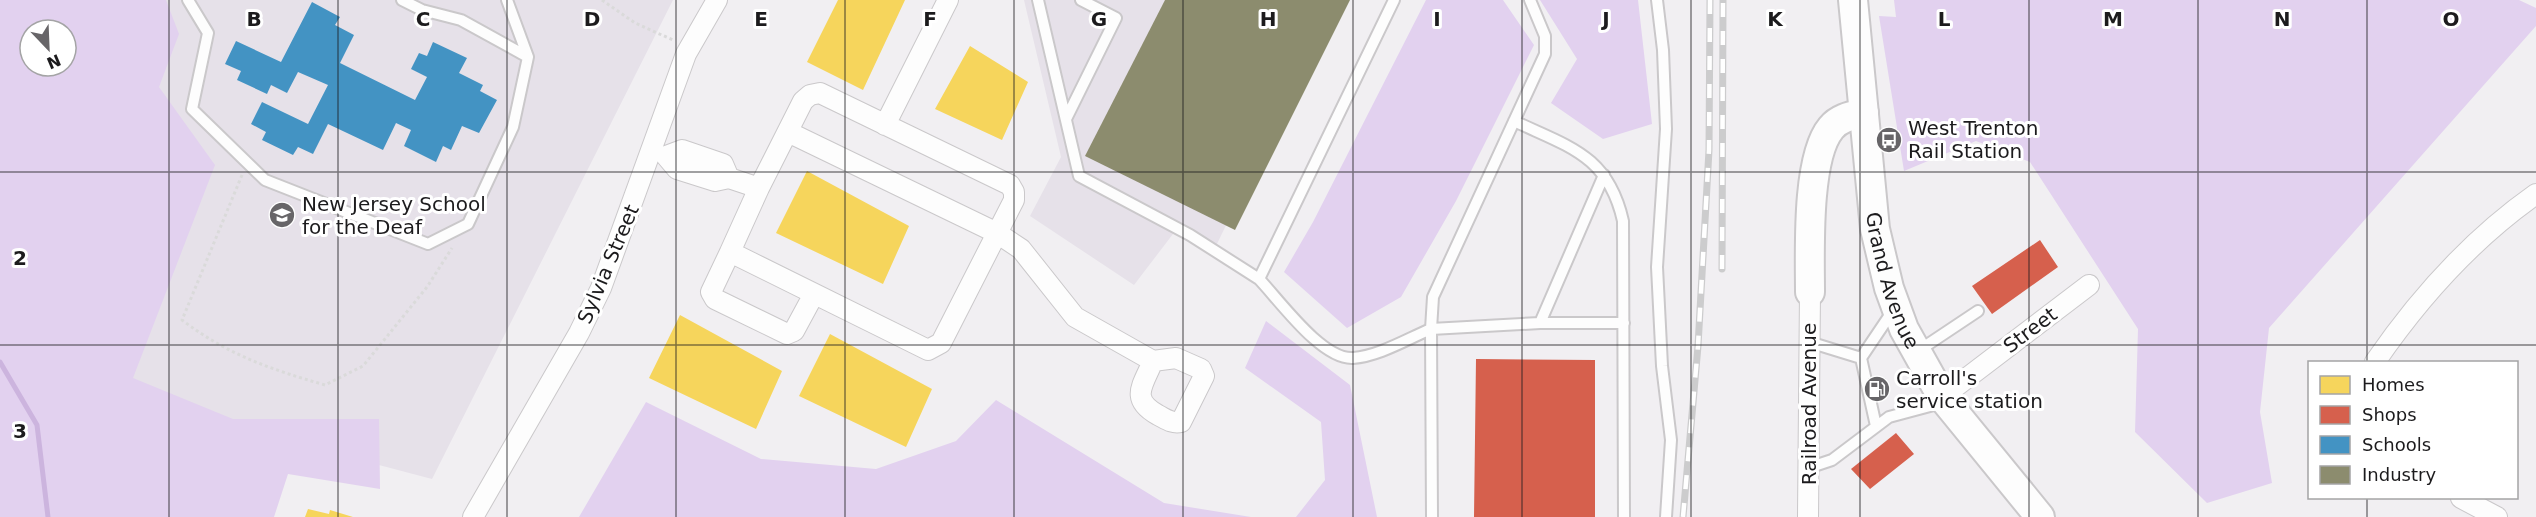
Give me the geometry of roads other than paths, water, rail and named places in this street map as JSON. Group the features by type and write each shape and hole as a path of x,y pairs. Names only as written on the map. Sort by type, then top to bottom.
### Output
{"main road":[{"name":"Grand Avenue","path":"1853,0 1875,229 1896,307 1916,353 1943,400 2040,517"},
{"path":"1810,292 1810,220 1815,176 1824,138 1840,120 1864,113"}],"street":[{"name":"Sylvia Street","path":"473,517 579,333 601,288 659,153 686,54 717,0"},
{"path":"885,125 948,0"},
{"path":"730,252 928,350 941,343 1014,200 1014,192 1010,185 820,93 810,95 803,101 759,188 711,292 715,299 787,334 794,331 814,294"},
{"path":"788,132 997,233 1021,249 1074,317 1153,361"},
{"path":"659,153 682,150 723,164 729,178 759,188"},
{"path":"2376,361 2411,313 2453,266 2488,232 2536,194"},
{"name":"Street","path":"1943,400 2090,285"},
{"name":"Railroad Avenue","path":"1808,517 1810,292"},
{"path":"2463,499 2498,517"}],"lane":[{"path":"188,0 208,33 192,109 264,180 428,244 468,224 513,127 528,57 507,0"},
{"path":"402,0 422,10 461,20 528,57"},
{"path":"1038,0 1079,176 1190,235 1259,279 1322,346 1337,356 1352,358 1371,354 1431,329 1540,323 1624,323"},
{"path":"1066,118 1116,18 1081,0"},
{"path":"1259,279 1394,0"},
{"path":"1432,517 1431,329 1433,297 1545,54 1545,36 1530,0"},
{"path":"1657,0 1663,50 1666,129 1657,267 1662,366 1671,440 1666,517"},
{"path":"1514,121 1587,156 1604,175 1620,208 1623,221 1624,517"},
{"path":"1540,323 1604,175"},
{"path":"1876,426 1861,358 1896,307"},
{"path":"1916,353 1978,311"},
{"path":"1809,342 1861,358"},
{"path":"1808,468 1832,460 1889,417 1943,400"}],"waterway":[{"path":"0,362 37,425 48,517"}],"railway":[{"path":"1683,517 1698,346 1709,150 1710,0"},
{"path":"1722,269 1723,0"}],"place":[{"name":"West Trenton Rail Station","path":"1889,140"},
{"name":"New Jersey School for the Deaf","path":"282,215"},
{"name":"Carroll's service station","path":"1877,389"}]}
